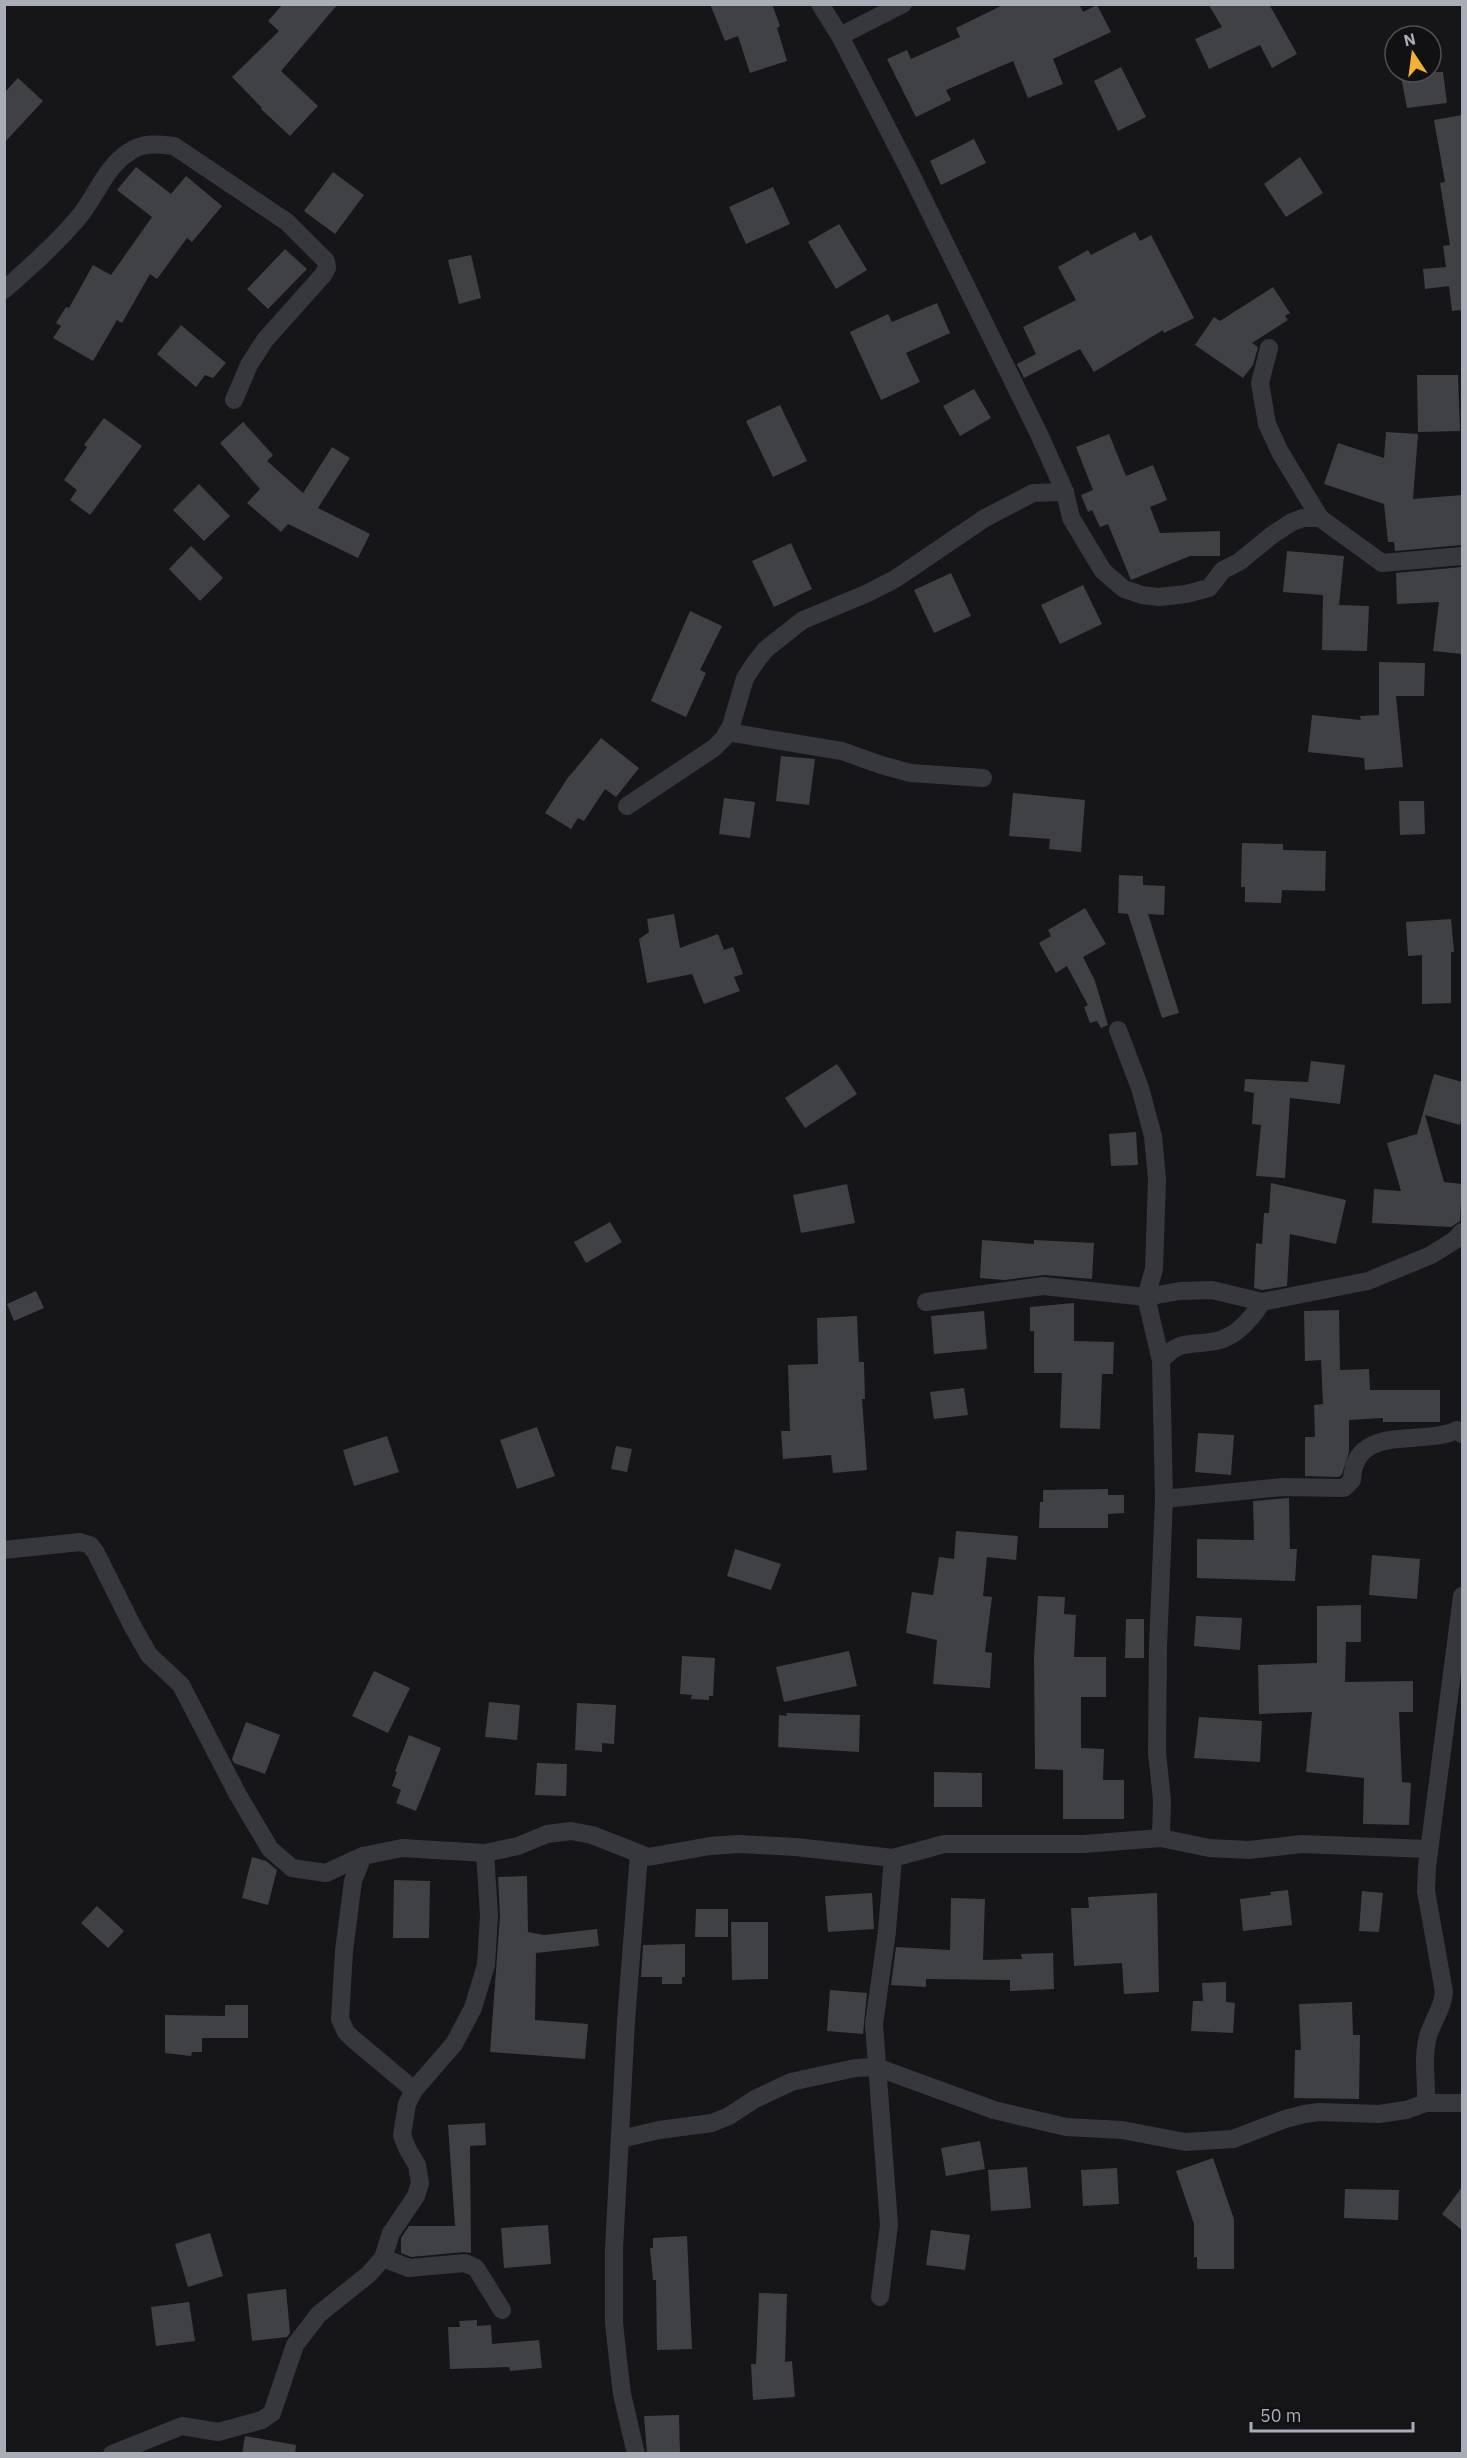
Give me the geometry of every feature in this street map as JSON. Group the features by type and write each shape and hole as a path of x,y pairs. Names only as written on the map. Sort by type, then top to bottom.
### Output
{"street":[{"path":"820,4 840,36 1033,422 1065,492 1071,518 1103,571 1124,589 1142,595 1159,597 1186,594 1209,588 1223,570 1239,562 1272,534 1297,520 1320,518"},
{"path":"840,36 903,4"},
{"path":"4,290 80,216 102,182 128,152 143,145 174,146 287,222 326,261 327,268 323,275 265,340 249,366 234,400"},
{"path":"1269,348 1260,383 1267,423 1280,452 1320,518 1382,562 1462,556"},
{"path":"627,806 714,748 727,732 745,678 755,663 766,649 803,620 895,579 985,518 1033,493 1065,492"},
{"path":"727,732 842,751 911,773 983,778"},
{"path":"1118,1030 1140,1088 1153,1136 1156,1168 1154,1269 1146,1297 1161,1361 1164,1499 1158,1647 1157,1753 1162,1800 1161,1838"},
{"path":"926,1302 1043,1286 1146,1297 1180,1291 1212,1290 1262,1302 1368,1281 1431,1255 1455,1240 1462,1232"},
{"path":"1161,1361 1170,1349 1182,1345 1219,1341 1247,1322 1262,1302"},
{"path":"1164,1499 1282,1487 1344,1488 1352,1480 1352,1467 1358,1455 1383,1440 1398,1437 1445,1436 1457,1430 1462,1434"},
{"path":"4,1550 80,1542 90,1545 149,1655 181,1685 238,1794 270,1849 292,1868 326,1873 363,1856 402,1848 485,1853 518,1846 547,1833 571,1831 592,1835 648,1857 710,1846 738,1844 796,1847 893,1858 944,1844 1084,1844 1161,1838 1209,1848 1249,1850 1302,1844 1428,1849"},
{"path":"1426,2103 1425,2054 1433,2023 1444,2002 1426,1891 1428,1849 1462,1596"},
{"path":"112,2454 182,2426 218,2432 262,2420 272,2413 295,2344 319,2314 369,2274 383,2258 391,2233 416,2196 420,2183 417,2165 406,2148 402,2135 406,2104 414,2090 454,2044 473,2008 486,1965 489,1915 485,1853"},
{"path":"636,2454 622,2394 614,2323 614,2249 626,2021 639,1854"},
{"path":"363,1856 353,1881 344,1951 340,2019 346,2032 353,2039 414,2090"},
{"path":"880,2297 889,2225 874,2024 893,1858"},
{"path":"621,2139 659,2130 712,2123 790,2082 834,2071 876,2067 994,2110 1066,2127 1122,2130 1185,2142 1233,2139 1304,2114 1319,2112 1395,2113 1426,2103 1462,2103"},
{"path":"383,2258 409,2268 465,2263 476,2268 502,2310"}],"building":[{"path":"283,4 338,4 281,71 318,106 290,136 232,77 279,31 268,21"},
{"path":"710,4 772,4 780,26 777,28 787,61 750,73 738,36 725,41"},
{"path":"1005,4 1079,4 1083,12 1097,5 1111,32 1053,59 1063,84 1028,98 1013,61 946,90 951,100 916,117 887,59 907,50 911,59 960,37 956,28"},
{"path":"1208,4 1269,4 1297,54 1272,68 1260,45 1209,69 1195,39 1222,27"},
{"path":"1121,67 1146,117 1118,131 1094,81"},
{"path":"1443,72 1447,103 1407,108 1402,84 1443,84"},
{"path":"18,78 43,101 4,143 4,93"},
{"path":"1462,115 1462,310 1452,311 1449,286 1425,289 1423,269 1446,267 1443,246 1450,245 1440,183 1445,182 1434,120"},
{"path":"974,139 986,163 941,185 930,161"},
{"path":"1300,157 1323,193 1286,217 1264,184"},
{"path":"136,167 171,194 186,176 222,206 192,242 187,238 157,279 150,274 122,323 117,320 93,361 53,338 61,326 56,323 66,307 69,308 93,265 111,275 152,217 117,190"},
{"path":"333,172 364,195 335,234 304,211"},
{"path":"773,187 790,224 746,244 729,207"},
{"path":"839,224 867,270 836,289 808,242"},
{"path":"1135,232 1140,241 1151,235 1194,318 1164,333 1163,330 1094,372 1080,349 1024,378 1017,364 1036,354 1023,327 1076,300 1058,267 1088,250 1091,255"},
{"path":"285,249 307,269 268,309 247,289"},
{"path":"471,255 481,298 459,304 448,260"},
{"path":"1273,287 1290,313 1285,316 1288,320 1252,343 1258,347 1253,365 1243,378 1195,345 1214,317 1220,321"},
{"path":"937,303 950,333 906,353 920,382 881,400 850,332 888,314 892,322"},
{"path":"181,325 226,363 213,378 205,375 196,387 157,354"},
{"path":"1417,375 1458,375 1460,431 1418,432"},
{"path":"974,389 991,418 960,436 943,406"},
{"path":"780,405 807,461 773,477 746,421"},
{"path":"104,418 142,446 90,515 70,500 77,490 64,480 87,447 84,445"},
{"path":"243,422 273,455 267,461 303,493 332,447 350,458 318,508 370,534 358,558 288,524 281,532 247,503 260,489 220,443"},
{"path":"1386,432 1418,434 1413,499 1462,495 1462,545 1395,551 1394,542 1388,542 1384,504 1324,484 1338,443 1384,458"},
{"path":"1109,434 1126,476 1153,465 1167,500 1150,507 1160,533 1220,531 1220,556 1190,556 1131,580 1108,524 1100,527 1092,510 1088,512 1081,495 1093,490 1076,447"},
{"path":"199,484 230,516 204,541 173,510"},
{"path":"791,543 812,589 774,607 752,561"},
{"path":"191,546 223,578 200,601 169,569"},
{"path":"1287,551 1344,556 1339,605 1369,606 1367,651 1322,650 1323,595 1283,592"},
{"path":"1462,567 1462,654 1433,651 1439,602 1397,604 1396,573"},
{"path":"951,573 971,616 934,633 914,590"},
{"path":"1083,585 1102,624 1060,644 1041,605"},
{"path":"690,611 722,626 700,670 706,673 686,717 651,701"},
{"path":"1379,662 1425,663 1424,696 1396,696 1403,767 1365,770 1364,758 1308,752 1312,715 1361,720 1360,716 1379,715"},
{"path":"601,738 639,768 616,797 605,789 584,821 578,818 571,829 545,813 567,779"},
{"path":"781,756 815,759 809,805 776,801"},
{"path":"1013,793 1085,800 1081,852 1049,849 1050,839 1009,836"},
{"path":"724,798 755,802 750,838 719,834"},
{"path":"1399,801 1424,801 1425,834 1400,835"},
{"path":"1242,843 1283,844 1283,850 1326,851 1325,891 1282,890 1281,903 1245,902 1245,887 1241,887"},
{"path":"1119,875 1143,876 1143,885 1165,886 1164,915 1148,914 1179,1013 1162,1018 1128,914 1118,913"},
{"path":"1085,908 1106,944 1083,957 1095,981 1108,1025 1101,1028 1097,1021 1090,1023 1084,1007 1088,1005 1067,966 1056,973 1039,943 1051,936 1048,930"},
{"path":"674,914 680,948 718,934 724,950 733,947 743,974 734,977 740,991 704,1004 692,974 647,983 639,939 649,932 647,919"},
{"path":"1451,919 1454,952 1451,952 1451,1003 1422,1004 1422,955 1408,956 1406,922"},
{"path":"1311,1061 1345,1065 1340,1104 1290,1098 1285,1178 1256,1176 1261,1125 1252,1124 1254,1093 1244,1091 1245,1079 1308,1082"},
{"path":"837,1064 857,1094 805,1128 785,1098"},
{"path":"1434,1074 1462,1082 1460,1125 1425,1115 1444,1182 1462,1184 1460,1221 1451,1227 1372,1223 1374,1189 1401,1191 1387,1143 1417,1134"},
{"path":"1136,1132 1138,1165 1111,1166 1109,1134"},
{"path":"1271,1183 1346,1200 1336,1244 1290,1234 1287,1286 1262,1290 1254,1288 1256,1243 1262,1244 1264,1213 1269,1213"},
{"path":"847,1184 855,1223 801,1233 793,1195"},
{"path":"610,1222 622,1242 586,1263 574,1242"},
{"path":"982,1240 1034,1244 1034,1240 1094,1243 1092,1279 1044,1275 1004,1280 980,1278"},
{"path":"36,1291 44,1308 14,1321 7,1304"},
{"path":"1074,1303 1074,1341 1114,1342 1113,1374 1102,1374 1100,1429 1060,1428 1062,1373 1034,1373 1034,1331 1030,1331 1030,1307"},
{"path":"1339,1310 1340,1370 1369,1369 1370,1390 1440,1390 1440,1422 1383,1422 1383,1418 1349,1420 1349,1452 1342,1474 1339,1477 1305,1476 1305,1437 1315,1437 1314,1405 1323,1404 1321,1360 1305,1361 1304,1311"},
{"path":"984,1311 987,1349 934,1354 931,1316"},
{"path":"857,1316 859,1362 864,1362 865,1399 862,1399 867,1470 833,1473 831,1455 783,1459 781,1431 790,1431 788,1365 818,1364 817,1318"},
{"path":"964,1388 968,1415 934,1419 930,1392"},
{"path":"537,1427 555,1476 517,1489 500,1440"},
{"path":"1198,1433 1234,1435 1231,1475 1195,1472"},
{"path":"387,1436 399,1472 354,1486 343,1450"},
{"path":"616,1446 632,1449 627,1472 611,1469"},
{"path":"1108,1489 1108,1495 1124,1495 1124,1513 1108,1514 1108,1528 1039,1528 1043,1490"},
{"path":"1289,1498 1290,1549 1297,1549 1295,1581 1197,1578 1197,1539 1254,1540 1253,1501"},
{"path":"956,1531 1018,1536 1016,1560 987,1557 983,1596 992,1597 985,1652 992,1653 990,1688 933,1684 937,1640 906,1633 912,1592 933,1595 939,1557 954,1559"},
{"path":"735,1549 781,1564 771,1590 727,1576"},
{"path":"1372,1555 1420,1559 1417,1599 1369,1595"},
{"path":"1038,1596 1065,1597 1064,1614 1076,1615 1074,1657 1106,1657 1106,1697 1081,1697 1081,1748 1104,1749 1103,1780 1124,1780 1124,1819 1063,1819 1063,1770 1035,1769 1034,1657"},
{"path":"1361,1605 1361,1642 1346,1642 1345,1682 1413,1681 1413,1712 1399,1712 1402,1782 1411,1783 1409,1825 1363,1824 1364,1778 1306,1772 1312,1712 1259,1714 1258,1665 1317,1663 1317,1606"},
{"path":"1196,1616 1242,1618 1240,1650 1194,1646"},
{"path":"1126,1619 1144,1619 1144,1658 1125,1658"},
{"path":"849,1651 857,1686 784,1702 776,1667"},
{"path":"682,1656 715,1658 713,1696 709,1696 709,1700 691,1699 692,1695 680,1694"},
{"path":"374,1671 410,1688 388,1733 352,1716"},
{"path":"489,1702 520,1705 517,1740 485,1737"},
{"path":"577,1703 616,1705 614,1744 602,1743 602,1752 575,1750"},
{"path":"786,1713 860,1715 859,1752 778,1747 779,1715 787,1716"},
{"path":"1199,1717 1262,1721 1260,1762 1194,1758"},
{"path":"246,1722 280,1735 265,1774 234,1763 232,1759"},
{"path":"409,1735 441,1748 416,1811 396,1803 401,1790 392,1786 397,1772 395,1771"},
{"path":"537,1763 567,1764 566,1796 535,1795"},
{"path":"934,1772 982,1773 982,1807 934,1807"},
{"path":"252,1857 266,1861 277,1870 268,1905 242,1898"},
{"path":"527,1876 528,1932 544,1935 597,1929 599,1946 536,1953 535,2020 588,2024 585,2059 490,2052 500,1916 498,1877"},
{"path":"394,1880 430,1881 429,1938 393,1938"},
{"path":"1288,1890 1292,1925 1243,1931 1240,1899"},
{"path":"1362,1891 1383,1893 1379,1932 1359,1931"},
{"path":"872,1893 874,1929 828,1932 825,1896"},
{"path":"1157,1893 1159,1992 1124,1994 1122,1963 1074,1966 1071,1908 1089,1908 1088,1897"},
{"path":"951,1898 985,1899 983,1960 1022,1959 1021,1954 1053,1953 1054,1989 1010,1991 1010,1980 926,1979 926,1987 891,1985 896,1947 950,1950"},
{"path":"97,1906 124,1931 108,1948 81,1923"},
{"path":"696,1909 728,1909 728,1937 695,1937"},
{"path":"731,1922 768,1922 768,1979 732,1980"},
{"path":"685,1944 685,1977 682,1977 682,1984 662,1984 662,1977 641,1977 643,1945"},
{"path":"1226,1982 1226,2002 1235,2003 1233,2033 1191,2031 1193,2001 1203,2001 1202,1983"},
{"path":"830,1990 867,1993 863,2034 827,2031"},
{"path":"1352,2002 1353,2035 1360,2035 1359,2099 1294,2098 1295,2050 1301,2050 1299,2004"},
{"path":"225,2005 248,2005 248,2038 202,2038 202,2052 192,2052 191,2056 165,2053 165,2015 225,2016"},
{"path":"485,2123 486,2145 470,2146 471,2253 411,2257 401,2253 401,2238 409,2226 455,2226 448,2125"},
{"path":"980,2141 985,2169 946,2176 941,2148"},
{"path":"1213,2158 1234,2219 1234,2269 1197,2269 1197,2257 1194,2257 1194,2224 1176,2171"},
{"path":"1027,2167 1031,2208 991,2211 988,2170"},
{"path":"1117,2168 1119,2204 1083,2206 1081,2170"},
{"path":"1462,2187 1462,2230 1442,2214"},
{"path":"1345,2189 1399,2190 1398,2220 1344,2218"},
{"path":"548,2225 551,2264 504,2268 501,2228"},
{"path":"931,2230 970,2235 965,2270 926,2265"},
{"path":"210,2233 223,2276 188,2287 175,2244"},
{"path":"687,2236 692,2349 657,2350 656,2280 653,2280 650,2248 653,2248 653,2238"},
{"path":"286,2289 290,2333 287,2337 252,2341 247,2294"},
{"path":"759,2293 787,2294 785,2362 792,2361 795,2397 753,2400 751,2364 756,2364"},
{"path":"189,2302 195,2341 156,2346 151,2307"},
{"path":"477,2320 477,2326 491,2325 492,2344 539,2340 542,2368 510,2371 509,2367 450,2369 448,2327 460,2327 459,2321"},
{"path":"679,2415 680,2454 647,2454 644,2416"},
{"path":"245,2436 296,2445 295,2454 242,2454"}]}
